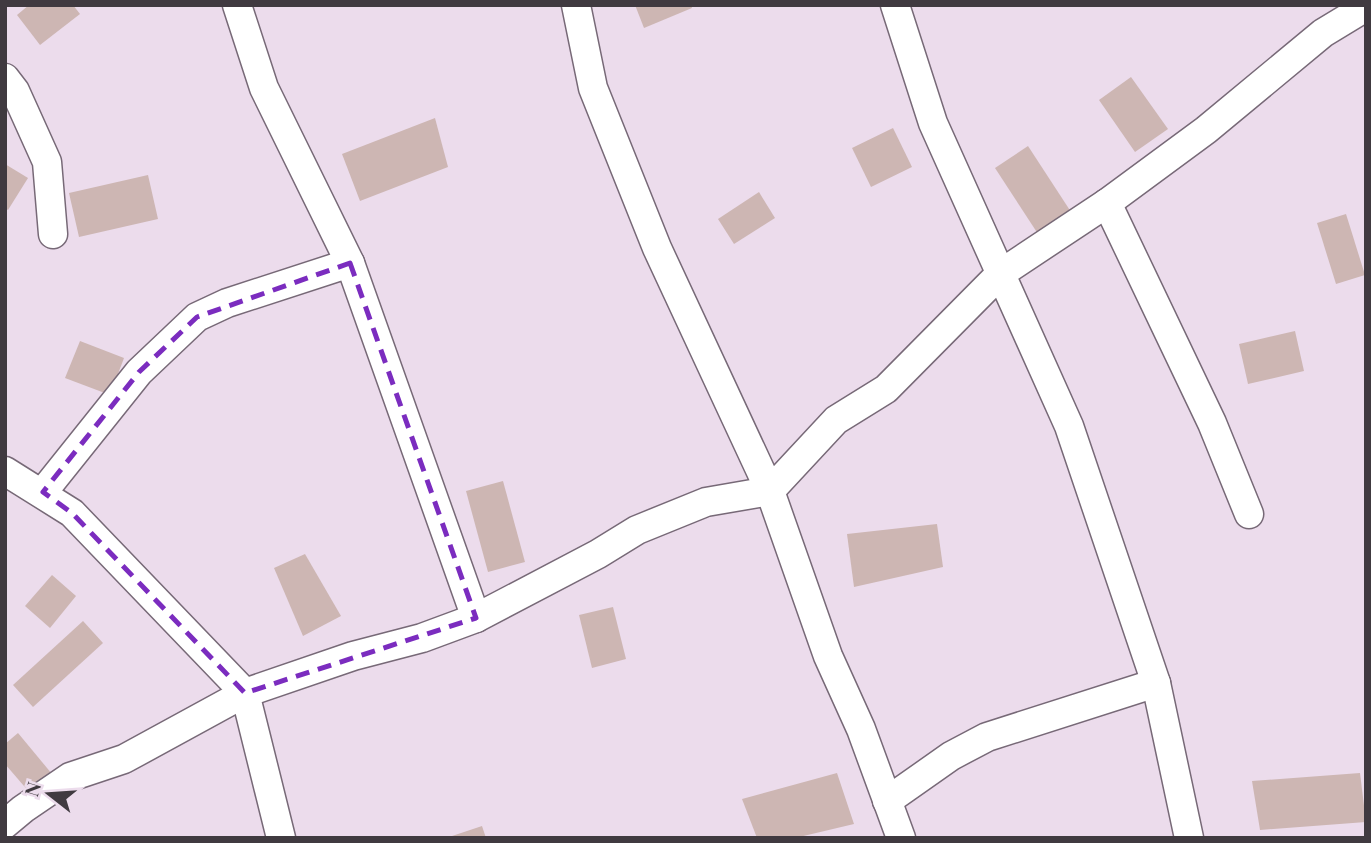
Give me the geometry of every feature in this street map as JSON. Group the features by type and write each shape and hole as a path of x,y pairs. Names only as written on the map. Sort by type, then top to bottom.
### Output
{"street":[{"path":"237,5 264,88 351,264 476,618"},
{"path":"576,5 593,88 657,248 770,491 828,656 861,729 901,838"},
{"path":"895,5 933,123 1069,426 1156,682 1189,838"},
{"path":"5,824 69,777 124,759 245,693 353,656 422,638 476,618 598,554 637,530 706,502 770,491 836,420 886,389 1000,274 1107,203 1206,130 1323,33 1366,7"},
{"path":"5,78 15,91 47,162 53,234"},
{"path":"1107,203 1212,423 1249,514"},
{"path":"43,492 139,372 197,317 227,303 351,264"},
{"path":"5,471 43,492 72,513 245,693 281,838"},
{"path":"887,801 951,756 987,737 1156,682"}],"highlighted area":[{"path":"350,263 476,618 245,693 72,513 43,492 139,372 197,317"}],"building":[{"path":"29,5 73,5 80,14 40,45 17,15"},
{"path":"635,5 691,5 692,8 644,28"},
{"path":"1131,77 1168,129 1135,152 1099,100"},
{"path":"435,118 448,167 360,201 342,154"},
{"path":"893,128 912,167 871,187 852,148"},
{"path":"1028,146 1073,215 1040,237 995,168"},
{"path":"5,164 28,178 8,210 5,208"},
{"path":"148,175 158,219 79,237 69,193"},
{"path":"759,192 775,218 734,244 718,219"},
{"path":"1346,214 1365,275 1336,284 1317,223"},
{"path":"1295,331 1304,371 1248,384 1239,344"},
{"path":"80,341 124,358 110,395 65,378"},
{"path":"503,481 525,562 488,572 466,491"},
{"path":"937,524 943,567 854,587 847,534"},
{"path":"305,554 341,616 303,636 274,568"},
{"path":"52,575 76,596 50,628 25,606"},
{"path":"613,607 626,659 592,668 579,615"},
{"path":"83,621 103,643 33,707 13,685"},
{"path":"18,733 52,774 30,793 5,764 5,744"},
{"path":"837,773 854,824 795,838 757,838 742,799"},
{"path":"1360,773 1366,822 1260,830 1252,781"},
{"path":"482,826 486,838 449,838 449,837"}]}
